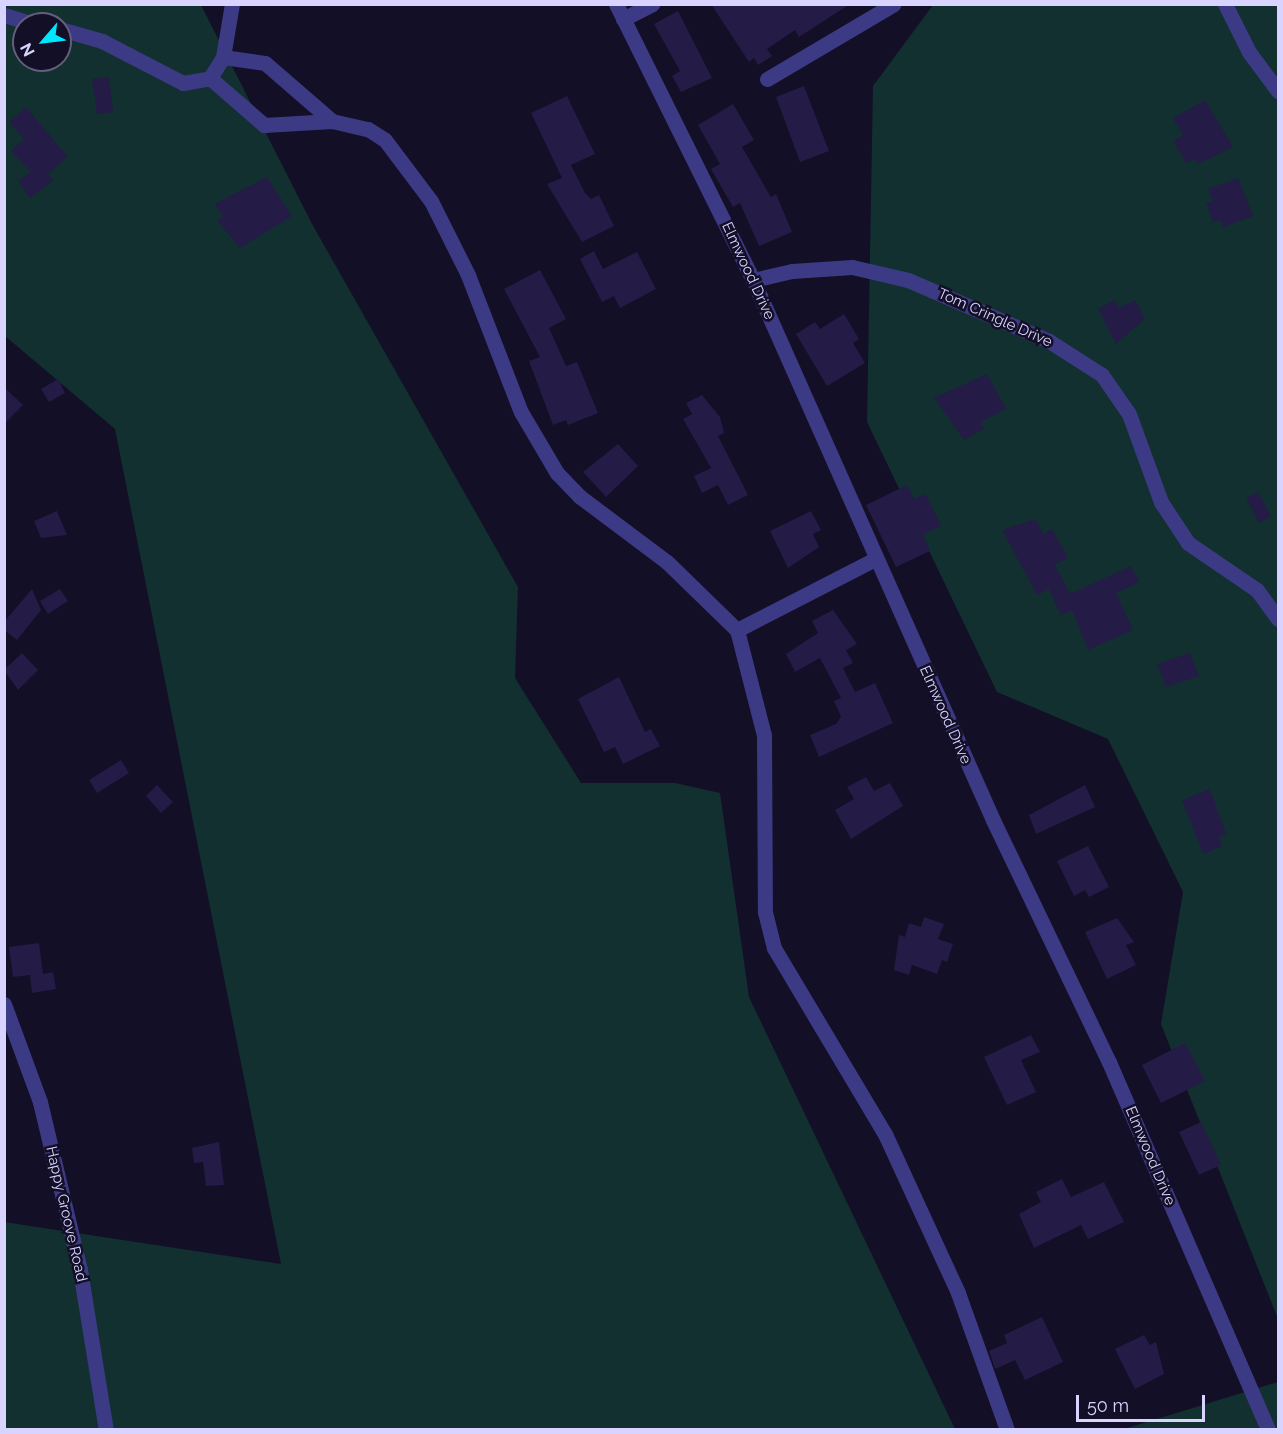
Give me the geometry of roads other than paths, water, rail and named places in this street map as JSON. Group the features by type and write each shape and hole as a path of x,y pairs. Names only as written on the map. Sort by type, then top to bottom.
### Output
{"street":[{"path":"72,32 102,41 183,83 210,78 223,57 232,4"},
{"name":"Elmwood Drive","path":"616,4 753,280 874,558 1109,1062 1268,1430"},
{"path":"623,19 652,4"},
{"path":"766,79 894,4"},
{"path":"1225,4 1249,52 1278,91"},
{"path":"223,57 265,63 332,121"},
{"path":"210,78 264,125 332,121 368,129 385,140 431,201 468,275 521,412 557,473 579,496 667,562 737,630 764,735 765,912 774,948 885,1134 958,1293 1007,1430"},
{"name":"Tom Cringle Drive","path":"753,280 792,271 852,267 908,280 1049,341 1102,375 1129,414 1161,502 1188,543 1257,590 1278,619"},
{"path":"737,630 874,558"},
{"name":"Happy Groove Road","path":"4,1004 43,1113 80,1270 106,1430"}]}
